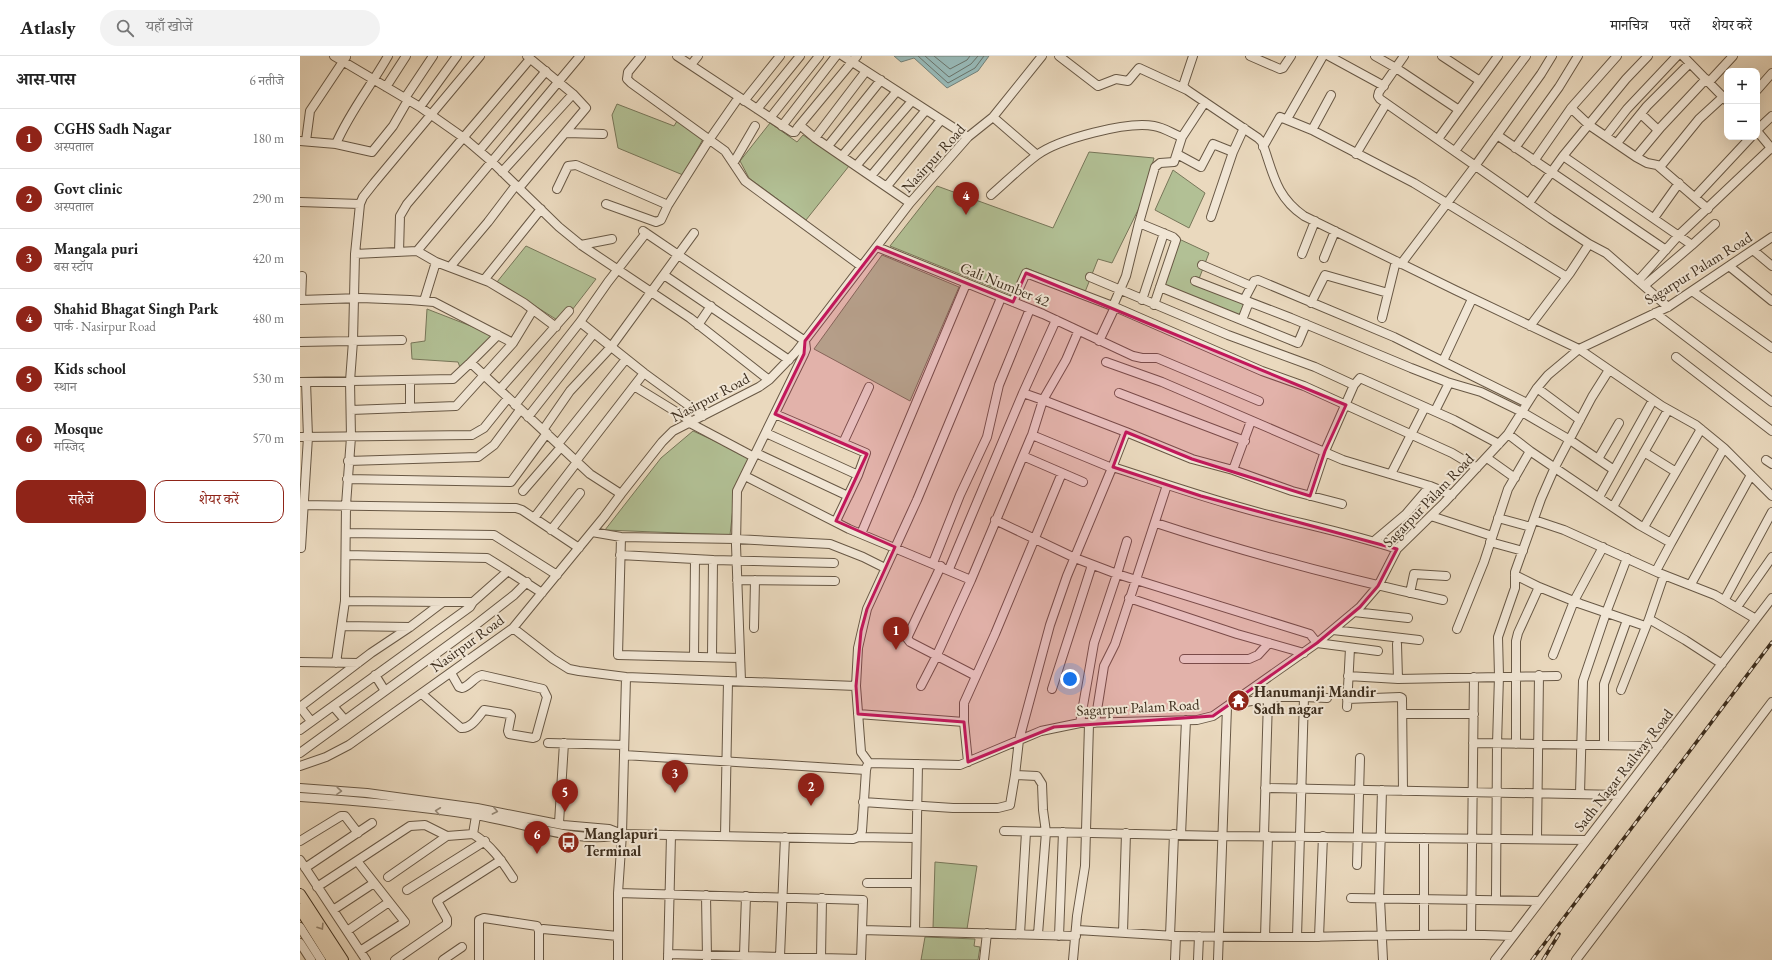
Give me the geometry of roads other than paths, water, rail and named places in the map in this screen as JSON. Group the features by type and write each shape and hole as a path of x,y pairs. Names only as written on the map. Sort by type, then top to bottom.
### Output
{"main road":[{"path":"300,894 343,960"},
{"path":"300,909 332,960"}],"street":[{"path":"334,56 345,58 464,138 581,245 619,269 698,325 769,380"},
{"path":"336,144 344,125 375,79 388,56"},
{"path":"386,86 406,56"},
{"path":"345,58 310,111 303,141 336,144 372,152 393,126 406,99 433,56"},
{"path":"420,107 457,56"},
{"path":"336,663 345,601 346,505 348,461 351,437 350,381 353,341 355,254 360,204 363,197 429,115 480,56"},
{"path":"417,251 580,56"},
{"path":"641,56 628,72 627,79 725,151 745,180 862,266"},
{"path":"677,56 794,133 854,59"},
{"path":"606,204 656,222 662,220 668,204 709,140 742,99 780,56"},
{"path":"757,110 800,56"},
{"path":"770,118 819,56"},
{"path":"782,126 836,56"},
{"path":"843,56 854,59 866,71 968,137"},
{"name":"Nasirpur Road","path":"300,766 339,752 514,628 592,532 662,442 673,431 754,390 769,380 789,360 910,203 968,137 993,117 1042,56"},
{"path":"1059,56 1098,86 1116,79 1128,81 1139,68 1188,90"},
{"path":"1193,56 1183,82 1183,86 1258,138 1263,146 1281,194 1296,210 1315,221 1472,299 1579,349 1668,410 1701,429 1724,448 1772,496"},
{"path":"1250,56 1276,69 1283,68 1291,56"},
{"path":"1287,119 1323,56"},
{"path":"1329,56 1384,86"},
{"path":"1375,56 1396,68 1459,110"},
{"path":"1404,56 1378,96 1386,104 1589,244 1606,253 1668,307"},
{"path":"1442,56 1480,81"},
{"path":"1438,139 1498,56"},
{"path":"1455,151 1526,56"},
{"path":"1382,318 1388,294 1399,263 1447,204 1498,135 1552,56"},
{"path":"1515,148 1559,87 1578,56"},
{"path":"1534,161 1571,108 1617,56"},
{"path":"1529,203 1588,124 1648,56"},
{"path":"1636,157 1658,130 1733,56"},
{"path":"399,252 400,216 528,57 573,94 586,108 566,133 517,186 450,267"},
{"path":"1606,136 1627,109 1684,58"},
{"path":"1684,58 1724,98"},
{"path":"1617,143 1684,58"},
{"path":"479,151 546,71"},
{"path":"815,138 866,71"},
{"path":"1760,87 1772,73"},
{"path":"828,146 880,80"},
{"path":"842,156 897,91"},
{"path":"502,172 573,94"},
{"path":"1312,130 1331,95"},
{"path":"1660,167 1699,119 1724,100"},
{"path":"856,166 912,101"},
{"path":"1098,341 1126,276 1155,167 1160,163 1172,162 1177,154 1182,137 1205,102"},
{"path":"1356,154 1386,104"},
{"path":"1571,108 1588,124 1636,157 1647,163 1654,163 1660,167 1708,209"},
{"path":"871,176 926,110"},
{"path":"1641,114 1658,130"},
{"path":"1760,128 1772,116"},
{"path":"993,117 1037,155"},
{"path":"1263,146 1278,119 1280,117 1287,119 1312,130 1414,183 1567,277"},
{"path":"887,186 941,120"},
{"path":"734,162 755,126"},
{"path":"799,126 910,203"},
{"path":"991,195 1037,155 1084,135 1131,126 1155,126 1182,137"},
{"path":"1211,217 1233,152 1244,128"},
{"path":"566,133 603,134"},
{"path":"1641,284 1666,250 1680,235 1772,148 1760,134"},
{"path":"1498,135 1666,250"},
{"path":"1695,197 1748,140"},
{"path":"1177,154 1201,167 1213,144 1233,152"},
{"path":"1563,156 1680,235 1692,245"},
{"path":"557,189 568,166 576,165 668,204"},
{"path":"1654,218 1679,183"},
{"path":"300,202 360,204"},
{"path":"484,280 541,209"},
{"path":"1302,254 1315,221"},
{"path":"1139,223 1175,238 1176,240 1154,305"},
{"path":"1641,284 1692,245 1716,224"},
{"path":"1324,258 1335,231"},
{"path":"348,461 478,457 494,445 517,407 645,232 805,341 806,349 804,354 737,491 736,540 741,681"},
{"path":"348,479 511,482 545,432 570,391 611,347 694,233"},
{"path":"1142,300 1164,233"},
{"name":"Sagarpur Palam Road","path":"624,755 726,762 960,765 1047,729 1080,723 1197,720 1213,716 1318,643 1354,612 1378,586 1397,549 1452,495 1508,434 1536,388 1548,375 1579,349 1668,307 1772,237"},
{"path":"581,245 612,239"},
{"path":"1530,326 1567,277 1589,244"},
{"name":"Gali Number 42","path":"877,247 1056,320 1078,332 1138,358 1157,358 1259,401"},
{"path":"1753,250 1772,266"},
{"path":"355,254 417,251 436,262 484,280 556,326"},
{"path":"424,302 436,262"},
{"path":"1202,265 1251,286"},
{"path":"1729,266 1772,301"},
{"path":"1013,302 1026,273 1114,306 1262,371 1304,386 1412,434 1452,453 1477,468"},
{"path":"664,275 789,360"},
{"path":"1312,303 1325,275 1388,294"},
{"path":"302,276 300,300 354,298 410,300 438,304 513,342"},
{"path":"1090,277 1228,335 1315,367 1354,385"},
{"path":"1242,320 1251,286 1254,281 1258,280 1394,337 1527,403"},
{"path":"1195,281 1306,324 1449,383 1481,392 1522,412 1570,440 1614,470"},
{"path":"862,534 966,284"},
{"path":"1160,287 1298,343 1306,324"},
{"path":"1692,291 1772,348"},
{"path":"859,837 862,831 863,802 871,765 861,752 856,686 858,648 865,616 885,568 917,500 1001,298"},
{"path":"1443,361 1472,299"},
{"path":"698,325 710,306"},
{"path":"976,676 936,657 910,642 907,635 937,564 960,495 987,437 999,385 1030,309"},
{"path":"351,410 456,406 513,342 533,310"},
{"path":"500,390 569,312"},
{"path":"1655,313 1772,402"},
{"path":"949,569 1023,393 1056,320"},
{"path":"580,322 644,373 702,416"},
{"path":"921,686 936,657 1032,435 1043,400 1066,360 1078,332"},
{"path":"528,417 594,333"},
{"path":"301,548 304,437 303,382 453,379 498,335"},
{"path":"300,342 402,340"},
{"path":"1676,357 1772,431"},
{"path":"523,491 626,359"},
{"path":"1106,362 1162,382 1343,460 1430,486 1452,495"},
{"path":"470,363 485,375 517,407 590,474 621,494"},
{"path":"1496,899 1499,676 1498,636 1515,588 1515,576 1532,523 1555,467 1609,370"},
{"path":"534,518 644,373"},
{"path":"1310,496 1325,451 1354,385 1360,378 1364,378 1435,411 1499,444"},
{"path":"410,380 410,408"},
{"path":"1435,411 1449,383"},
{"path":"634,386 689,422 755,455 848,496"},
{"path":"843,443 869,387"},
{"path":"1536,388 1580,420"},
{"path":"1023,393 1192,459 1233,470 1310,496 1342,504"},
{"path":"1119,393 1245,441"},
{"path":"304,437 472,435 484,428 508,398"},
{"path":"1599,497 1653,400"},
{"path":"1391,474 1425,407"},
{"path":"1613,507 1668,410"},
{"path":"775,414 866,454 836,522"},
{"path":"1233,470 1245,441 1251,421"},
{"path":"1598,459 1619,423"},
{"path":"1644,527 1701,429"},
{"path":"863,802 952,808 1010,805 1016,775 1019,740 1059,596 1126,432"},
{"path":"766,433 858,475"},
{"path":"1508,434 1530,451 1613,507 1671,543"},
{"path":"1032,435 1112,467 1262,513 1374,541 1397,549"},
{"path":"1656,571 1724,448"},
{"path":"1457,629 1508,490 1530,451"},
{"path":"1644,452 1676,472"},
{"path":"1023,456 1083,482"},
{"path":"1487,458 1514,478"},
{"path":"968,762 964,722 964,703 1062,473"},
{"path":"1691,584 1751,475"},
{"path":"745,476 836,522 949,569 970,580"},
{"path":"1073,960 1085,866 1092,723 1104,666 1115,644 1146,547 1156,523 1167,484"},
{"path":"1374,541 1406,514 1430,486"},
{"path":"551,530 580,493"},
{"path":"302,505 516,508 522,510 579,548"},
{"path":"1725,600 1772,512"},
{"path":"1431,516 1523,551"},
{"path":"1498,518 1564,530 1664,575 1691,584 1725,600 1756,619"},
{"path":"995,520 1034,540 1092,565 1310,634 1318,643 1378,651"},
{"path":"1156,523 1278,561 1378,586 1443,600"},
{"path":"592,532 621,536 830,544 863,557 885,568"},
{"path":"346,533 494,534 557,575"},
{"path":"621,536 618,655 712,656 740,658"},
{"path":"1080,723 1094,643 1127,541"},
{"path":"1553,655 1574,601 1603,547"},
{"path":"346,555 487,558 542,593"},
{"path":"620,555 695,560 834,563"},
{"path":"1737,607 1772,556"},
{"path":"1580,794 1583,681 1606,613 1627,558"},
{"path":"694,656 695,560"},
{"path":"712,656 713,560"},
{"path":"1052,688 1092,565"},
{"path":"300,730 470,607 473,602 508,571"},
{"path":"1410,593 1414,574 1446,576"},
{"path":"1621,690 1664,575"},
{"path":"1515,576 1606,613 1627,620 1647,623 1685,640 1722,664"},
{"path":"737,580 835,582"},
{"path":"754,628 755,580"},
{"path":"300,753 496,610 526,582"},
{"path":"1516,744 1516,644 1518,633 1539,587"},
{"path":"1129,598 1304,653"},
{"name":"Sadh Nagar Railway Road","path":"1495,960 1772,598"},
{"path":"345,601 473,602"},
{"path":"311,721 300,707 443,602"},
{"path":"1354,612 1408,618"},
{"path":"1604,745 1604,684 1627,620"},
{"path":"342,626 410,627"},
{"path":"514,628 553,659 569,669 626,677 856,686"},
{"path":"1333,630 1419,640"},
{"path":"1184,660 1249,659 1258,655 1269,643"},
{"path":"1397,644 1398,679"},
{"path":"1347,707 1350,648"},
{"path":"300,662 358,663"},
{"path":"422,694 461,728 466,729 470,726 484,710 509,714 511,716 508,727 509,734 536,737 547,697 544,689 482,675 477,676 468,686 462,688 459,687 451,673"},
{"path":"375,675 385,691"},
{"path":"1348,676 1398,679 1557,676"},
{"path":"1537,839 1539,676"},
{"path":"618,960 618,893 622,834 626,677"},
{"path":"1471,934 1474,792 1474,677"},
{"path":"725,836 728,681"},
{"path":"1218,960 1220,936 1222,836 1229,705 1287,696 1327,698"},
{"path":"1297,937 1304,697"},
{"path":"1347,698 1402,697 1402,791"},
{"path":"1265,937 1265,788 1268,699"},
{"path":"1576,960 1772,702"},
{"path":"333,706 345,720"},
{"path":"858,714 964,722"},
{"path":"1403,714 1474,714"},
{"path":"1175,960 1173,936 1177,835 1186,720"},
{"path":"548,743 624,745"},
{"path":"559,823 564,743"},
{"path":"1473,743 1659,746"},
{"path":"1357,865 1360,758"},
{"path":"915,931 918,764"},
{"path":"1016,775 1033,775 1040,778 1042,784 1046,832 1038,934"},
{"path":"300,788 609,829 622,834"},
{"path":"1265,788 1621,795"},
{"path":"1382,790 1380,899 1382,960"},
{"path":"300,797 400,802"},
{"path":"477,812 562,834 605,838 622,834 849,839 859,837 916,838"},
{"path":"473,834 477,812"},
{"path":"300,841 341,816 345,816 358,833"},
{"path":"305,868 372,823"},
{"path":"317,887 410,826 425,825 447,836"},
{"path":"1004,831 1222,836 1266,835 1586,840"},
{"path":"1020,934 1026,832"},
{"path":"1059,936 1063,832"},
{"path":"1123,932 1126,833"},
{"path":"388,876 447,836 473,834 484,841 501,860 513,878"},
{"path":"618,893 670,894 822,898 863,900 861,960 744,955 707,958 668,957 670,894 671,835"},
{"path":"1319,937 1323,836"},
{"path":"780,956 785,838"},
{"path":"1424,838 1424,934"},
{"path":"407,890 484,841"},
{"path":"300,860 366,960"},
{"path":"395,960 447,924 448,919 437,900 501,860"},
{"path":"357,861 405,922 360,951"},
{"path":"333,910 374,883"},
{"path":"867,883 916,883"},
{"path":"706,895 707,958"},
{"path":"744,955 746,896"},
{"path":"822,898 822,958"},
{"path":"1351,898 1496,899 1540,901"},
{"path":"347,931 389,902"},
{"path":"479,960 480,920 482,918 532,924 537,926 539,931 539,960"},
{"path":"300,927 321,960"},
{"path":"539,931 543,930 618,936"},
{"path":"862,930 987,932 1059,936 1076,933 1123,932 1173,936 1265,937 1424,934 1512,936"},
{"path":"984,960 987,932"},
{"path":"1198,960 1199,936"},
{"path":"300,944 311,960"},
{"path":"443,960 462,947"}],"water":[{"path":"894,56 989,56 978,71 947,88 914,58 901,62"}],"railway":[{"path":"1532,960 1772,642"},
{"path":"1543,960 1559,934"}],"place":[{"name":"Shahid Bhagat Singh Park","path":"966,215"},
{"name":"CGHS Sadh Nagar","path":"896,650"},
{"name":"Hanumanji Mandir Sadh nagar","path":"1238,700"},
{"name":"Mangala puri","path":"675,793"},
{"name":"Govt clinic","path":"811,806"},
{"name":"Kids school","path":"565,812"},
{"name":"Manglapuri Terminal","path":"568,842"},
{"name":"Mosque","path":"537,854"}]}
